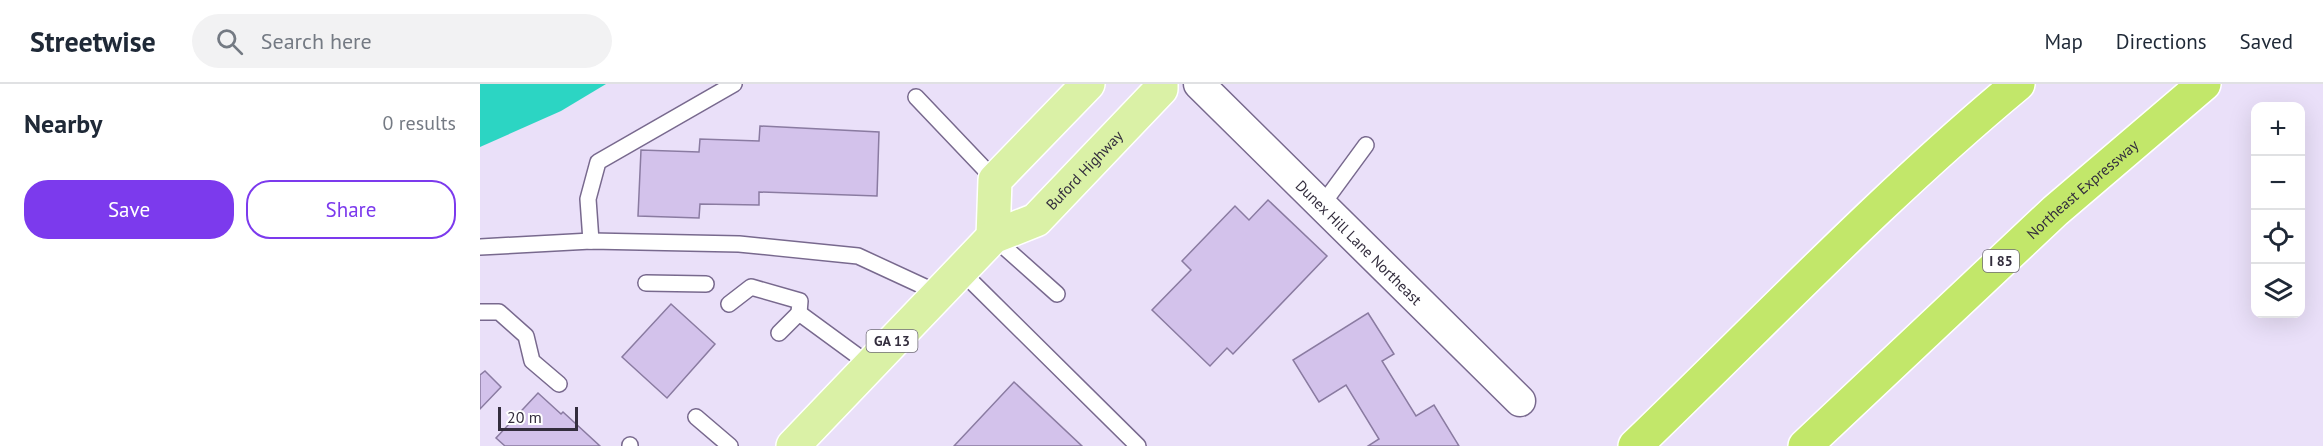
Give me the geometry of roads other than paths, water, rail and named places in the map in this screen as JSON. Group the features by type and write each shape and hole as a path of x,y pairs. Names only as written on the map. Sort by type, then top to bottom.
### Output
{"highway":[{"path":"1635,446 1824,260 1973,121 2018,84"},
{"name":"Northeast Expressway","path":"1805,446 2055,211 2204,84"}],"main road":[{"path":"993,237 995,180 1088,84"},
{"name":"Buford Highway","path":"793,446 993,237 1036,220 1161,89 1161,84"}],"street":[{"name":"Dunex Hill Lane Northeast","path":"1199,84 1520,401"}],"lane":[{"path":"591,241 588,199 598,162 734,84"},
{"path":"916,97 995,180"},
{"path":"1322,205 1366,145"},
{"path":"993,237 1057,294"},
{"path":"480,247 591,241 739,244 858,256 938,293"},
{"path":"960,270 1138,446"},
{"path":"646,283 706,284"},
{"path":"729,304 751,287 800,301 799,313 779,333"},
{"path":"481,312 499,312 526,336 532,361 559,384"},
{"path":"799,313 870,365"},
{"path":"696,417 730,446"}]}
